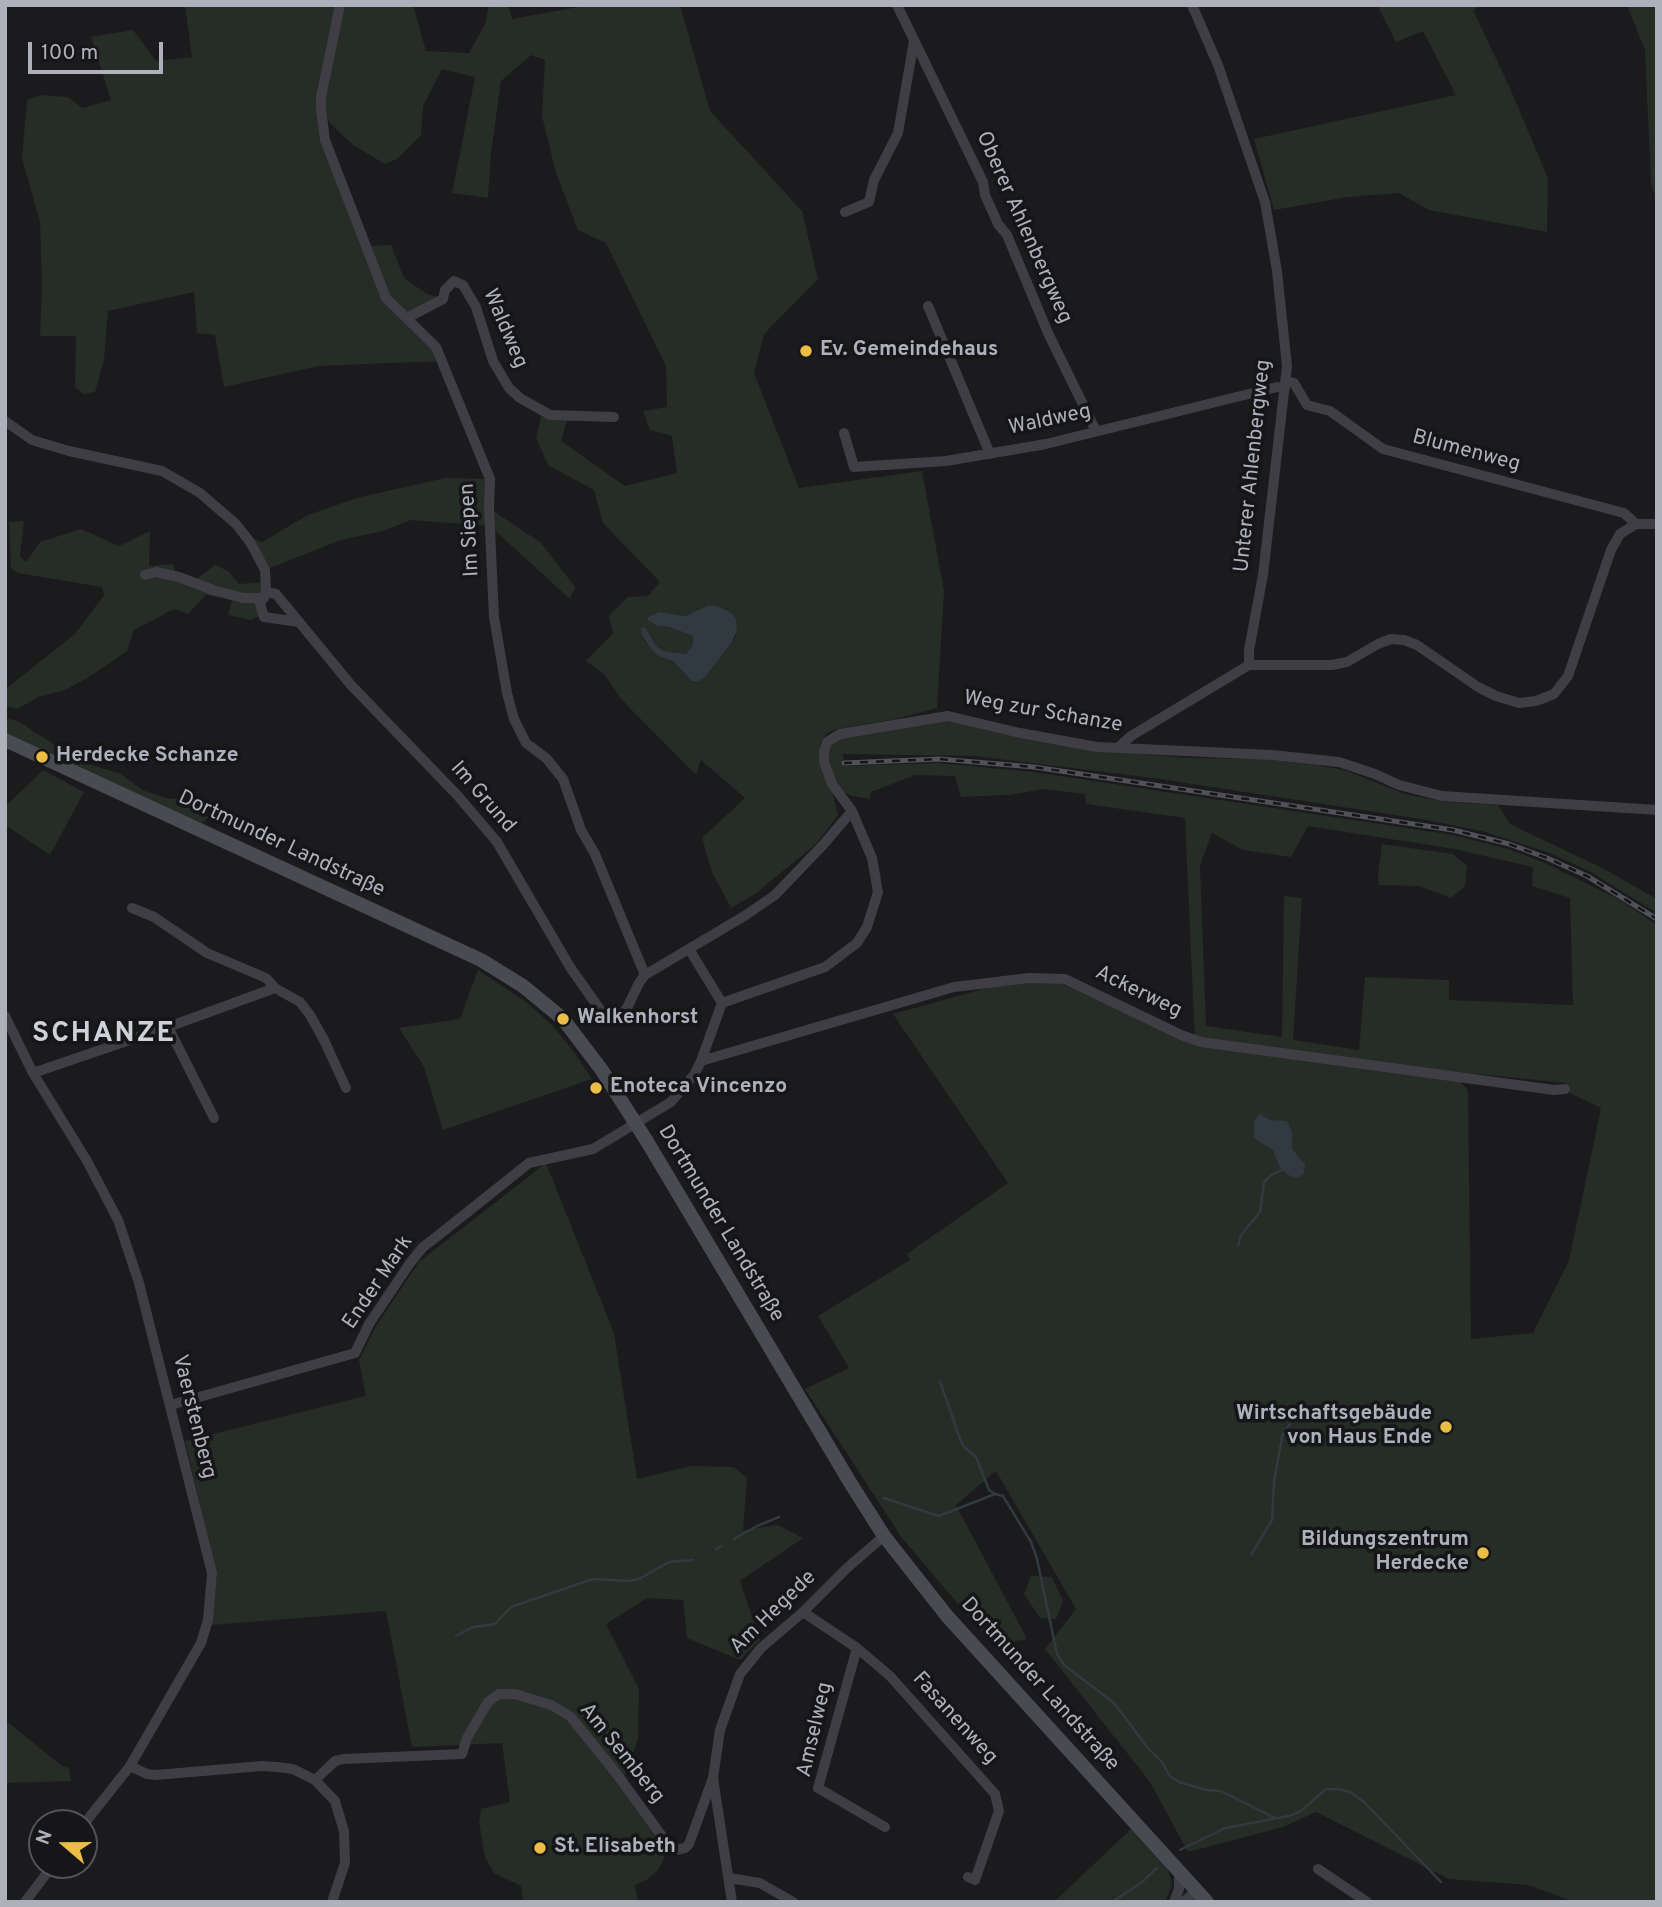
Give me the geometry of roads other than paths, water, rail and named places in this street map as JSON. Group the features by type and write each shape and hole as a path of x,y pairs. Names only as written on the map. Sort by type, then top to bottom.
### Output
{"main road":[{"name":"Dortmunder Landstraße","path":"5,740 492,967 523,986 563,1019 601,1069 635,1123 884,1536 947,1616 1202,1896"}],"street":[{"name":"Im Siepen","path":"340,5 321,97 326,140 386,298 436,347 490,479 494,617 514,719 526,743 546,758 563,779 581,830 595,854 645,975"},
{"name":"Oberer Ahlenbergweg","path":"897,5 983,182 985,195 998,224 1007,235 1048,333 1096,431"},
{"name":"Unterer Ahlenbergweg","path":"1192,5 1217,65 1265,202 1283,323 1285,385 1263,575 1249,650 1250,665"},
{"path":"845,212 869,202 874,180 898,133 914,41"},
{"name":"Waldweg","path":"407,318 443,299 445,290 454,281 463,285 476,306 493,361 509,388 520,398 550,415 614,417"},
{"path":"928,306 990,454"},
{"name":"Blumenweg","path":"1285,385 1294,383 1307,405 1331,411 1382,449 1624,513 1636,524 1657,524"},
{"name":"Waldweg","path":"844,433 854,467 946,461 1046,444 1285,385"},
{"path":"5,421 32,440 69,451 162,471 200,493 236,524 250,542 265,570 265,595 260,604 264,617 299,622"},
{"path":"1120,746 1131,736 1250,665 1332,665 1347,662 1391,639 1405,640 1417,645 1478,687 1496,696 1519,702 1536,701 1554,694 1568,676 1611,550 1620,534 1636,524"},
{"path":"145,575 156,572 167,574 243,598 265,595"},
{"name":"Im Grund","path":"265,595 276,594 351,685 458,796 498,842 570,967 608,1021 619,1017 627,1008 645,975"},
{"name":"Weg zur Schanze","path":"722,1003 825,967 857,943 867,927 878,892 872,858 852,811 832,784 824,762 827,742 840,734 948,716 1097,747 1272,755 1339,762 1399,785 1442,796 1657,810"},
{"path":"645,975 775,895 852,811"},
{"path":"132,908 154,917 207,953 266,978 275,988 300,1002 324,1040 346,1087"},
{"path":"689,949 722,1003"},
{"name":"Ackerweg","path":"701,1061 818,1029 954,987 1041,978 1065,979 1201,1042 1542,1088 1565,1088"},
{"path":"33,1073 275,988"},
{"name":"Ender Mark","path":"171,1405 355,1353 369,1324 423,1247 529,1163 593,1149 671,1102 701,1061 722,1003"},
{"name":"Vaerstenberg","path":"5,1016 33,1073 88,1161 118,1220 139,1283 212,1573 212,1598 201,1643 130,1766 96,1809"},
{"path":"168,1027 214,1118"},
{"name":"Am Hegede","path":"732,1902 713,1777 720,1730 740,1674 761,1648 884,1536"},
{"name":"Fasanenweg","path":"803,1612 857,1648 890,1676 995,1794 999,1811 975,1880 968,1877"},
{"name":"Amselweg","path":"857,1648 818,1788 885,1828"},
{"name":"Am Semberg","path":"315,1780 335,1761 343,1759 462,1754 467,1738 488,1702 499,1694 515,1694 551,1705 570,1716 667,1843 676,1850 689,1844 713,1777"},
{"path":"130,1766 156,1775 277,1767 293,1769 315,1780 335,1801 344,1831 345,1863 332,1902"},
{"path":"1318,1869 1367,1902"},
{"path":"1174,1902 1179,1889 1179,1870"},
{"path":"729,1878 760,1883 793,1902"},
{"path":"25,1902 42,1879"},
{"path":"1183,1902 1202,1896"}],"waterway":[{"path":"1238,1246 1241,1235 1260,1212 1264,1182 1282,1170"},
{"path":"940,1381 960,1439 964,1447 976,1457 989,1490 995,1494"},
{"path":"1251,1555 1272,1520 1274,1482 1282,1436 1290,1424"},
{"path":"884,1498 939,1516 995,1494 1003,1496 1031,1542 1057,1654 1064,1665 1114,1703 1162,1762 1170,1776 1179,1782 1206,1790 1221,1791 1275,1818"},
{"path":"734,1539 779,1517"},
{"path":"716,1549 722,1546"},
{"path":"456,1636 473,1627 495,1624 511,1607 593,1579 629,1581 639,1579 669,1562 693,1560"},
{"path":"1180,1850 1225,1828 1289,1816 1301,1811 1326,1789 1339,1789 1350,1792 1364,1802 1441,1882"},
{"path":"1112,1902 1141,1883 1157,1868"}],"railway":[{"path":"844,763 939,759 1034,767 1453,830 1509,844 1547,858 1587,876 1657,919"}],"place":[{"name":"Ev. Gemeindehaus","path":"806,351"},
{"name":"Herdecke Schanze","path":"42,757"},
{"name":"Walkenhorst","path":"563,1019"},
{"name":"Enoteca Vincenzo","path":"596,1088"},
{"name":"Wirtschaftsgebäude von Haus Ende","path":"1446,1427"},
{"name":"Bildungszentrum Herdecke","path":"1483,1553"},
{"name":"St. Elisabeth","path":"540,1848"}],"district":[{"name":"SCHANZE","path":"104,1035"}]}
